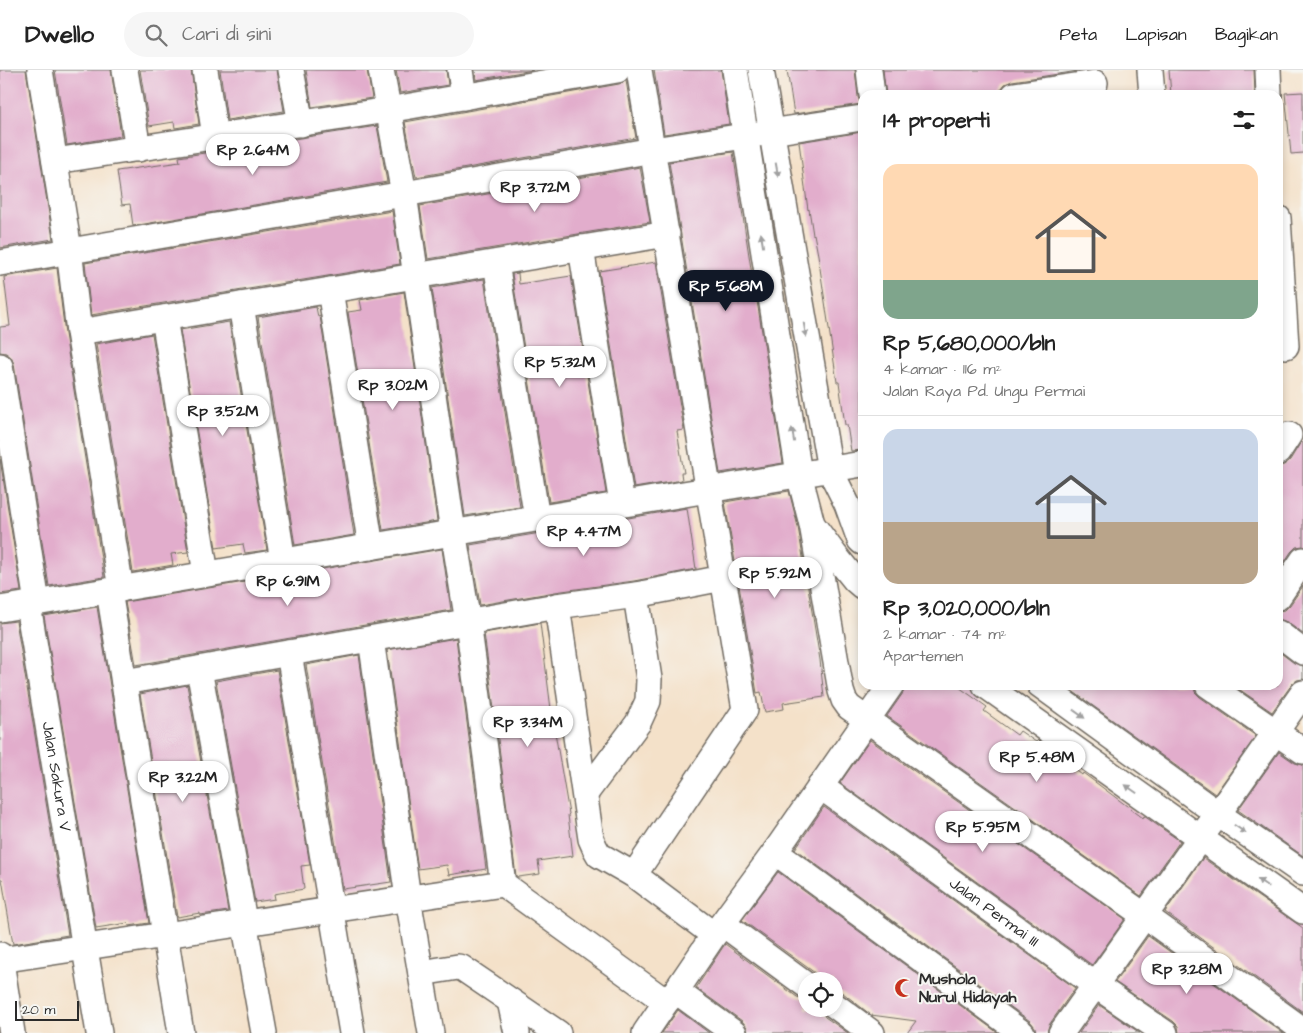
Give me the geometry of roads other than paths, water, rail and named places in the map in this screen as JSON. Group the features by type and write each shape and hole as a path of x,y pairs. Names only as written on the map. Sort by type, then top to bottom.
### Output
{"street":[{"path":"40,70 69,250 115,590 124,682 181,1033"},
{"path":"125,70 138,149"},
{"path":"205,70 215,137"},
{"path":"291,70 301,124"},
{"path":"381,70 404,194 468,622 504,884"},
{"path":"460,70 464,97"},
{"path":"55,162 464,97 551,76 617,70"},
{"path":"634,876 745,710 639,70"},
{"path":"735,70 799,474 812,524 840,691 844,700 850,707 1303,1030"},
{"path":"760,70 830,470 847,504 858,534"},
{"path":"869,70 871,90"},
{"path":"1150,70 1152,90"},
{"path":"1268,70 1270,90"},
{"path":"1048,90 1095,83"},
{"path":"0,262 653,150 858,119"},
{"path":"79,332 667,234"},
{"path":"582,248 622,504"},
{"path":"496,262 537,518"},
{"path":"1283,276 1289,346"},
{"path":"330,290 371,547"},
{"path":"241,305 283,561"},
{"path":"164,318 206,574"},
{"name":"Jalan Sakura V","path":"0,366 32,604 99,1033"},
{"path":"0,609 858,465"},
{"path":"812,524 858,583"},
{"path":"1283,590 1303,560"},
{"path":"124,682 557,606 636,595 723,578"},
{"path":"585,794 638,723 648,701 649,679 636,595"},
{"path":"557,606 591,839 599,855 798,980"},
{"path":"1283,637 1303,652"},
{"path":"371,639 408,898 431,1033"},
{"path":"289,653 352,1033"},
{"path":"199,669 264,1033"},
{"path":"645,1033 775,852 887,690"},
{"path":"992,690 1303,911"},
{"path":"1047,690 1303,873"},
{"path":"1215,690 1303,751"},
{"path":"1061,1033 1303,693"},
{"name":"Jalan Permai III","path":"820,786 1095,985 1165,1033"},
{"path":"775,852 1022,1033"},
{"path":"12,1033 0,958 504,884 671,996 734,1033"},
{"path":"421,973 462,968 558,1033"},
{"path":"510,1000 518,1033"},
{"path":"843,1012 872,1033"}],"place":[{"name":"Mushola Nurul Hidayah","path":"904,988"}]}
